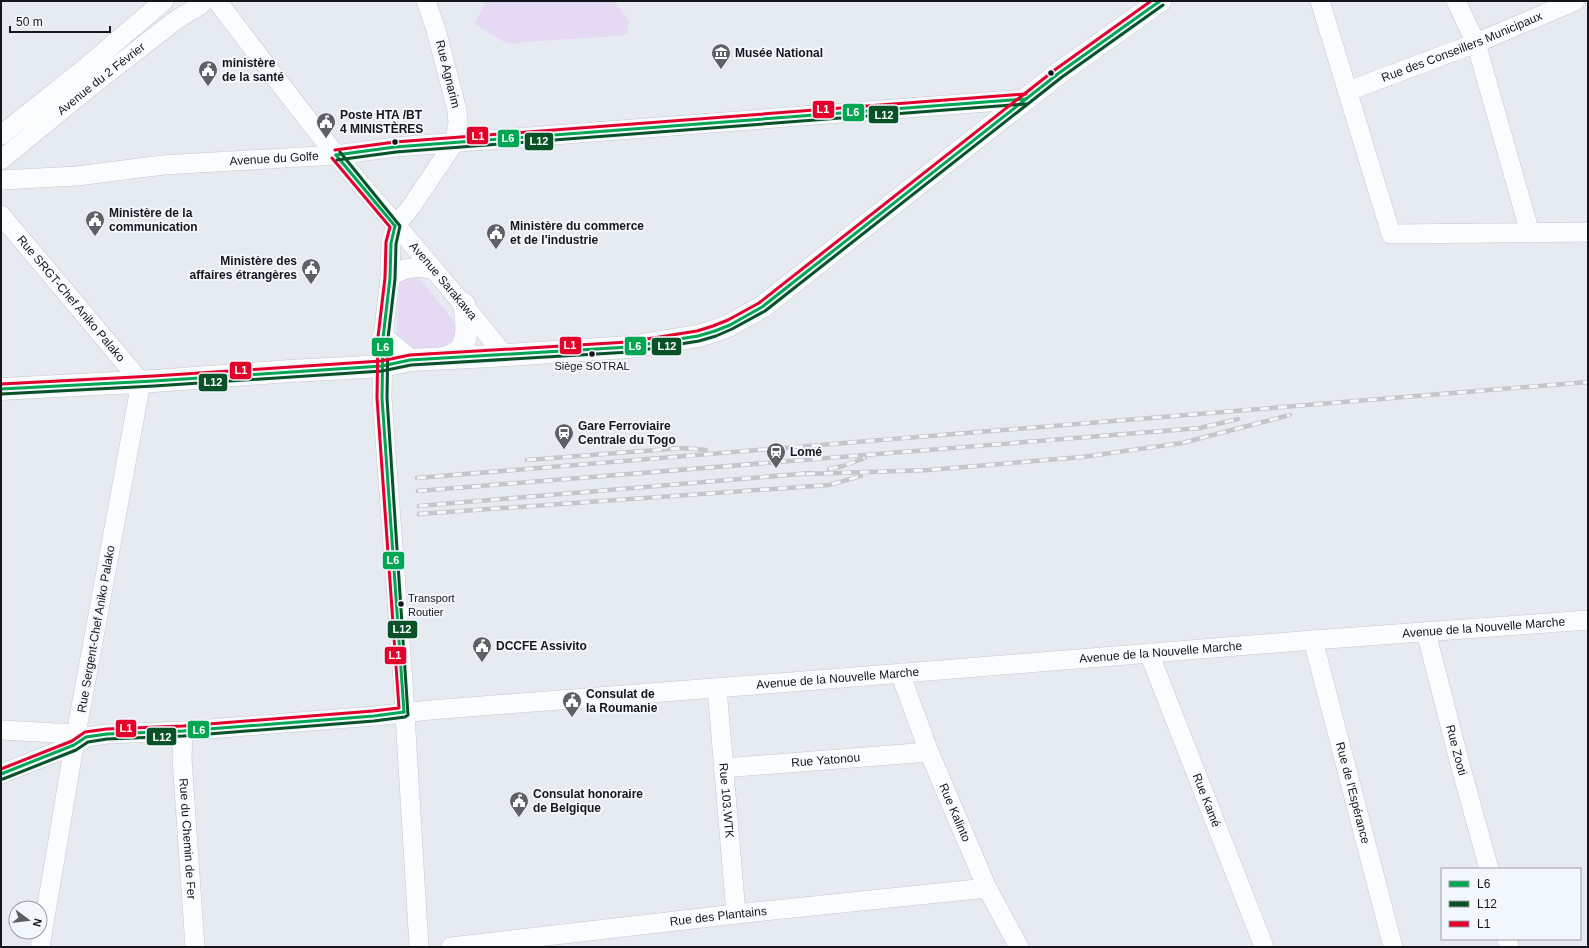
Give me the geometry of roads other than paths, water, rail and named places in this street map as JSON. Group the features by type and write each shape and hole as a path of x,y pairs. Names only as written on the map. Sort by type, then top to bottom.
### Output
{"main road":[{"path":"1,389 141,382 382,366 410,360 504,356 628,347 698,336 715,331 762,307 1026,99 1160,1"},
{"path":"445,358 457,352 464,341 466,330 464,304"},
{"path":"383,338 410,360"}],"street":[{"name":"Avenue du 2 Février","path":"1,135 89,76 199,6 204,1"},
{"name":"Avenue Sarakawa","path":"217,1 336,155 432,269 464,304 504,356"},
{"name":"Rue Agnarim","path":"396,226 411,207 454,143 458,123 458,110 436,30 426,1"},
{"path":"1320,1 1391,234 1588,232"},
{"path":"1456,1 1476,43 1530,233"},
{"name":"Rue des Conseillers Municipaux","path":"1348,92 1476,43 1575,1"},
{"name":"Avenue du 2 Février","path":"1,160 89,76 163,2"},
{"path":"163,2 176,20"},
{"name":"Avenue du Golfe","path":"1,180 77,176 163,165 336,155 395,147 1026,99"},
{"name":"Rue SRGT-Chef Aniko Palako","path":"1,215 141,382"},
{"path":"396,226 391,242 390,278 383,338 382,406 420,947"},
{"path":"390,278 396,272 403,269 432,269"},
{"name":"Rue Sergent-Chef Aniko Palako","path":"40,947 79,739 141,382"},
{"name":"Avenue de la Nouvelle Marche","path":"79,739 107,734 183,731 1313,640 1588,620"},
{"name":"Rue Zooti","path":"1426,632 1489,868"},
{"name":"Rue de l'Espérance","path":"1313,640 1393,947"},
{"name":"Rue Kamé","path":"1149,653 1264,947"},
{"name":"Rue Kalinto","path":"900,673 929,752 986,888 1019,947"},
{"name":"Rue 103.WTK","path":"717,688 736,914"},
{"path":"8,730 79,739"},
{"path":"8,730 29,737 34,746 33,756 26,764"},
{"name":"Rue du Chemin de Fer","path":"183,731 182,759 195,947"},
{"path":"1,774 79,739"},
{"name":"Rue Yatonou","path":"723,768 929,752"},
{"name":"Rue des Plantains","path":"451,947 561,941 736,914 986,888"}],"railway":[{"path":"417,478 1588,382"},
{"path":"806,474 929,470 1082,457 1182,443 1290,415"},
{"path":"418,491 1200,428 1238,419"},
{"path":"527,460 682,448 706,450"},
{"path":"829,469 843,466 865,458"},
{"path":"419,506 811,473"},
{"path":"419,514 829,485 861,476"}],"place":[{"name":"Musée National","path":"721,70"},
{"name":"ministère de la santé","path":"208,87"},
{"name":"Poste HTA /BT 4 MINISTÈRES","path":"326,139"},
{"name":"Ministère de la communication","path":"95,237"},
{"name":"Ministère du commerce et de l'industrie","path":"496,250"},
{"name":"Ministère des affaires étrangères","path":"311,285"},
{"name":"Siège SOTRAL","path":"592,354"},
{"name":"Gare Ferroviaire Centrale du Togo","path":"564,450"},
{"name":"Lomé","path":"776,469"},
{"name":"Transport Routier","path":"401,604"},
{"name":"DCCFE Assivito","path":"482,663"},
{"name":"Consulat de la Roumanie","path":"572,718"},
{"name":"Consulat honoraire de Belgique","path":"519,818"}]}
